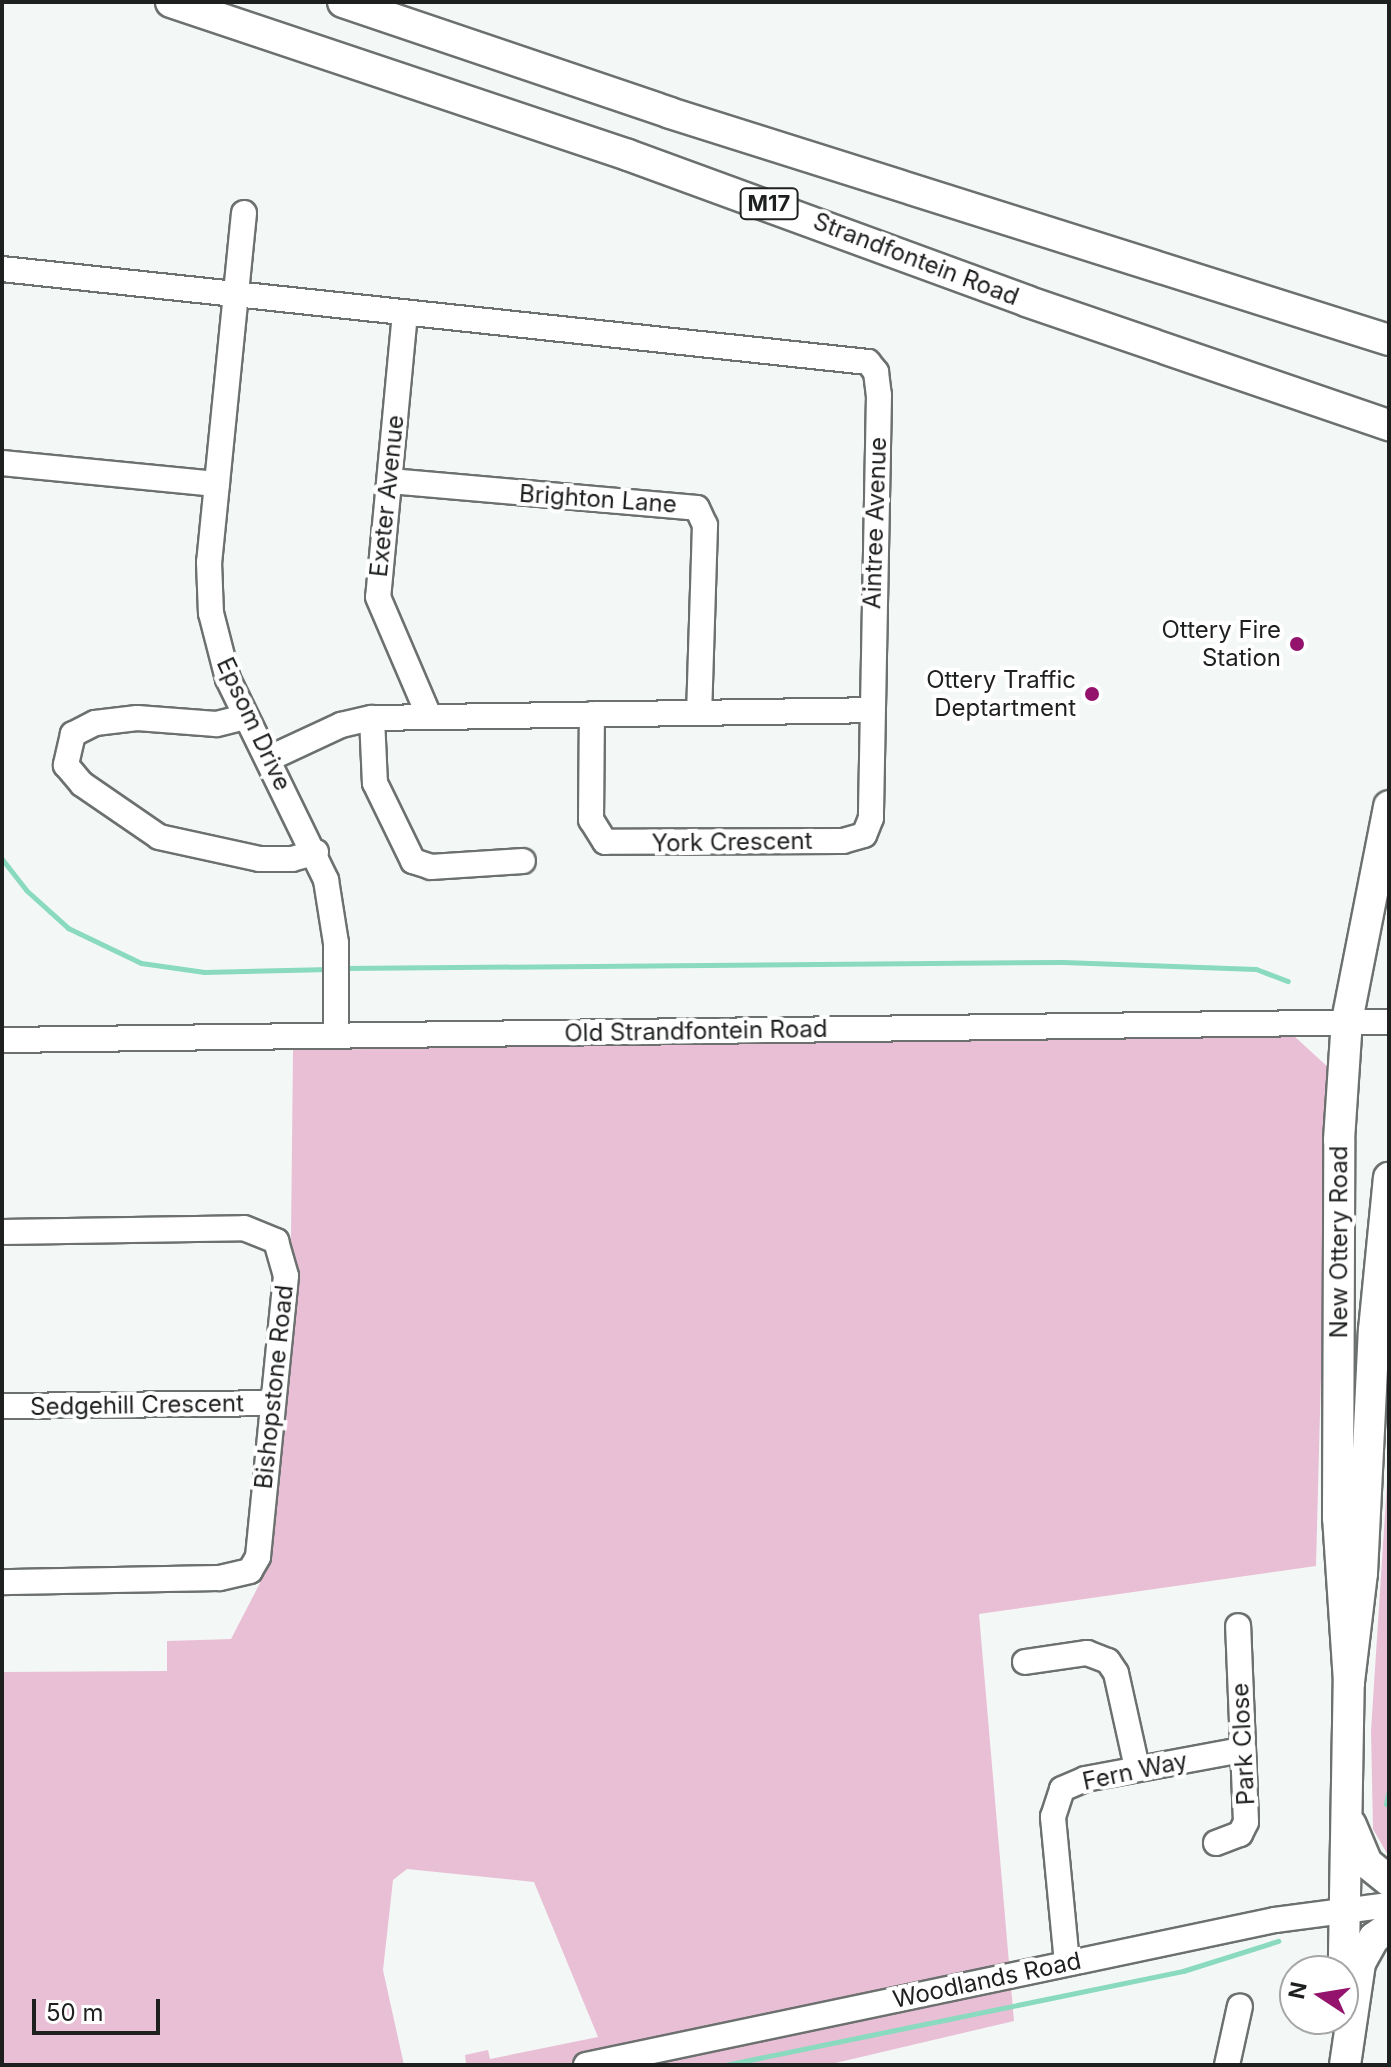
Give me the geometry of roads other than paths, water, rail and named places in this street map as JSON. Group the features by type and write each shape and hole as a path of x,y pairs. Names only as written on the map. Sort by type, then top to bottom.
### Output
{"main road":[{"name":"Strandfontein Road","path":"171,2 643,160 1026,301 1389,425"},
{"name":"M17","path":"343,2 670,113 1389,340"},
{"name":"New Ottery Road","path":"1344,1955 1349,1682 1362,1573 1367,1386 1338,1192 1347,1021 1389,806"},
{"name":"New Ottery Road","path":"1367,1386 1382,1343 1389,1178"},
{"path":"1346,1804 1361,1854 1389,1881"},
{"path":"1344,2065 1360,1963 1374,1938 1389,1927"},
{"path":"1343,2035 1344,2065"}],"street":[{"name":"Epsom Drive","path":"244,213 209,562 211,613 225,670 245,717 316,852 332,902 336,943 336,1035"},
{"name":"Aintree Avenue","path":"2,269 868,362 876,372 879,395 870,710"},
{"name":"Exeter Avenue","path":"405,313 378,597 429,716"},
{"path":"2,463 217,484"},
{"name":"Brighton Lane","path":"390,481 697,508 705,525 699,712"},
{"path":"268,759 341,725 372,718 870,710"},
{"name":"York Crescent","path":"592,714 591,820 605,842 843,841 856,839 869,828 870,710"},
{"path":"245,717 216,724 137,718 95,723 73,734 66,765 82,784 159,837 260,859 292,859 316,852"},
{"path":"372,718 375,783 413,861 431,867 523,861"},
{"name":"Old Strandfontein Road","path":"2,1040 1389,1022"},
{"name":"Bishopstone Road","path":"2,1232 244,1228 269,1234 286,1261 258,1557 250,1571 219,1578 2,1582"},
{"name":"Sedgehill Crescent","path":"2,1406 272,1403"},
{"name":"Park Close","path":"1216,1843 1240,1834 1246,1822 1238,1626"},
{"path":"1025,1662 1087,1653 1108,1661 1116,1673 1137,1768"},
{"name":"Fern Way","path":"1067,1963 1055,1798 1085,1779 1242,1750"},
{"name":"Woodlands Road","path":"586,2065 1344,1907 1389,1905"},
{"path":"1227,2065 1240,2006"}],"waterway":[{"path":"2,859 26,890 68,928 141,963 204,972 330,969"},
{"path":"344,968 1063,962 1256,969 1288,981"},
{"path":"1386,1804 1389,1790"},
{"path":"725,2065 1183,1971 1278,1941"}],"place":[{"name":"Ottery Fire Station","path":"1297,644"},
{"name":"Ottery Traffic Deptartment","path":"1092,694"}]}
